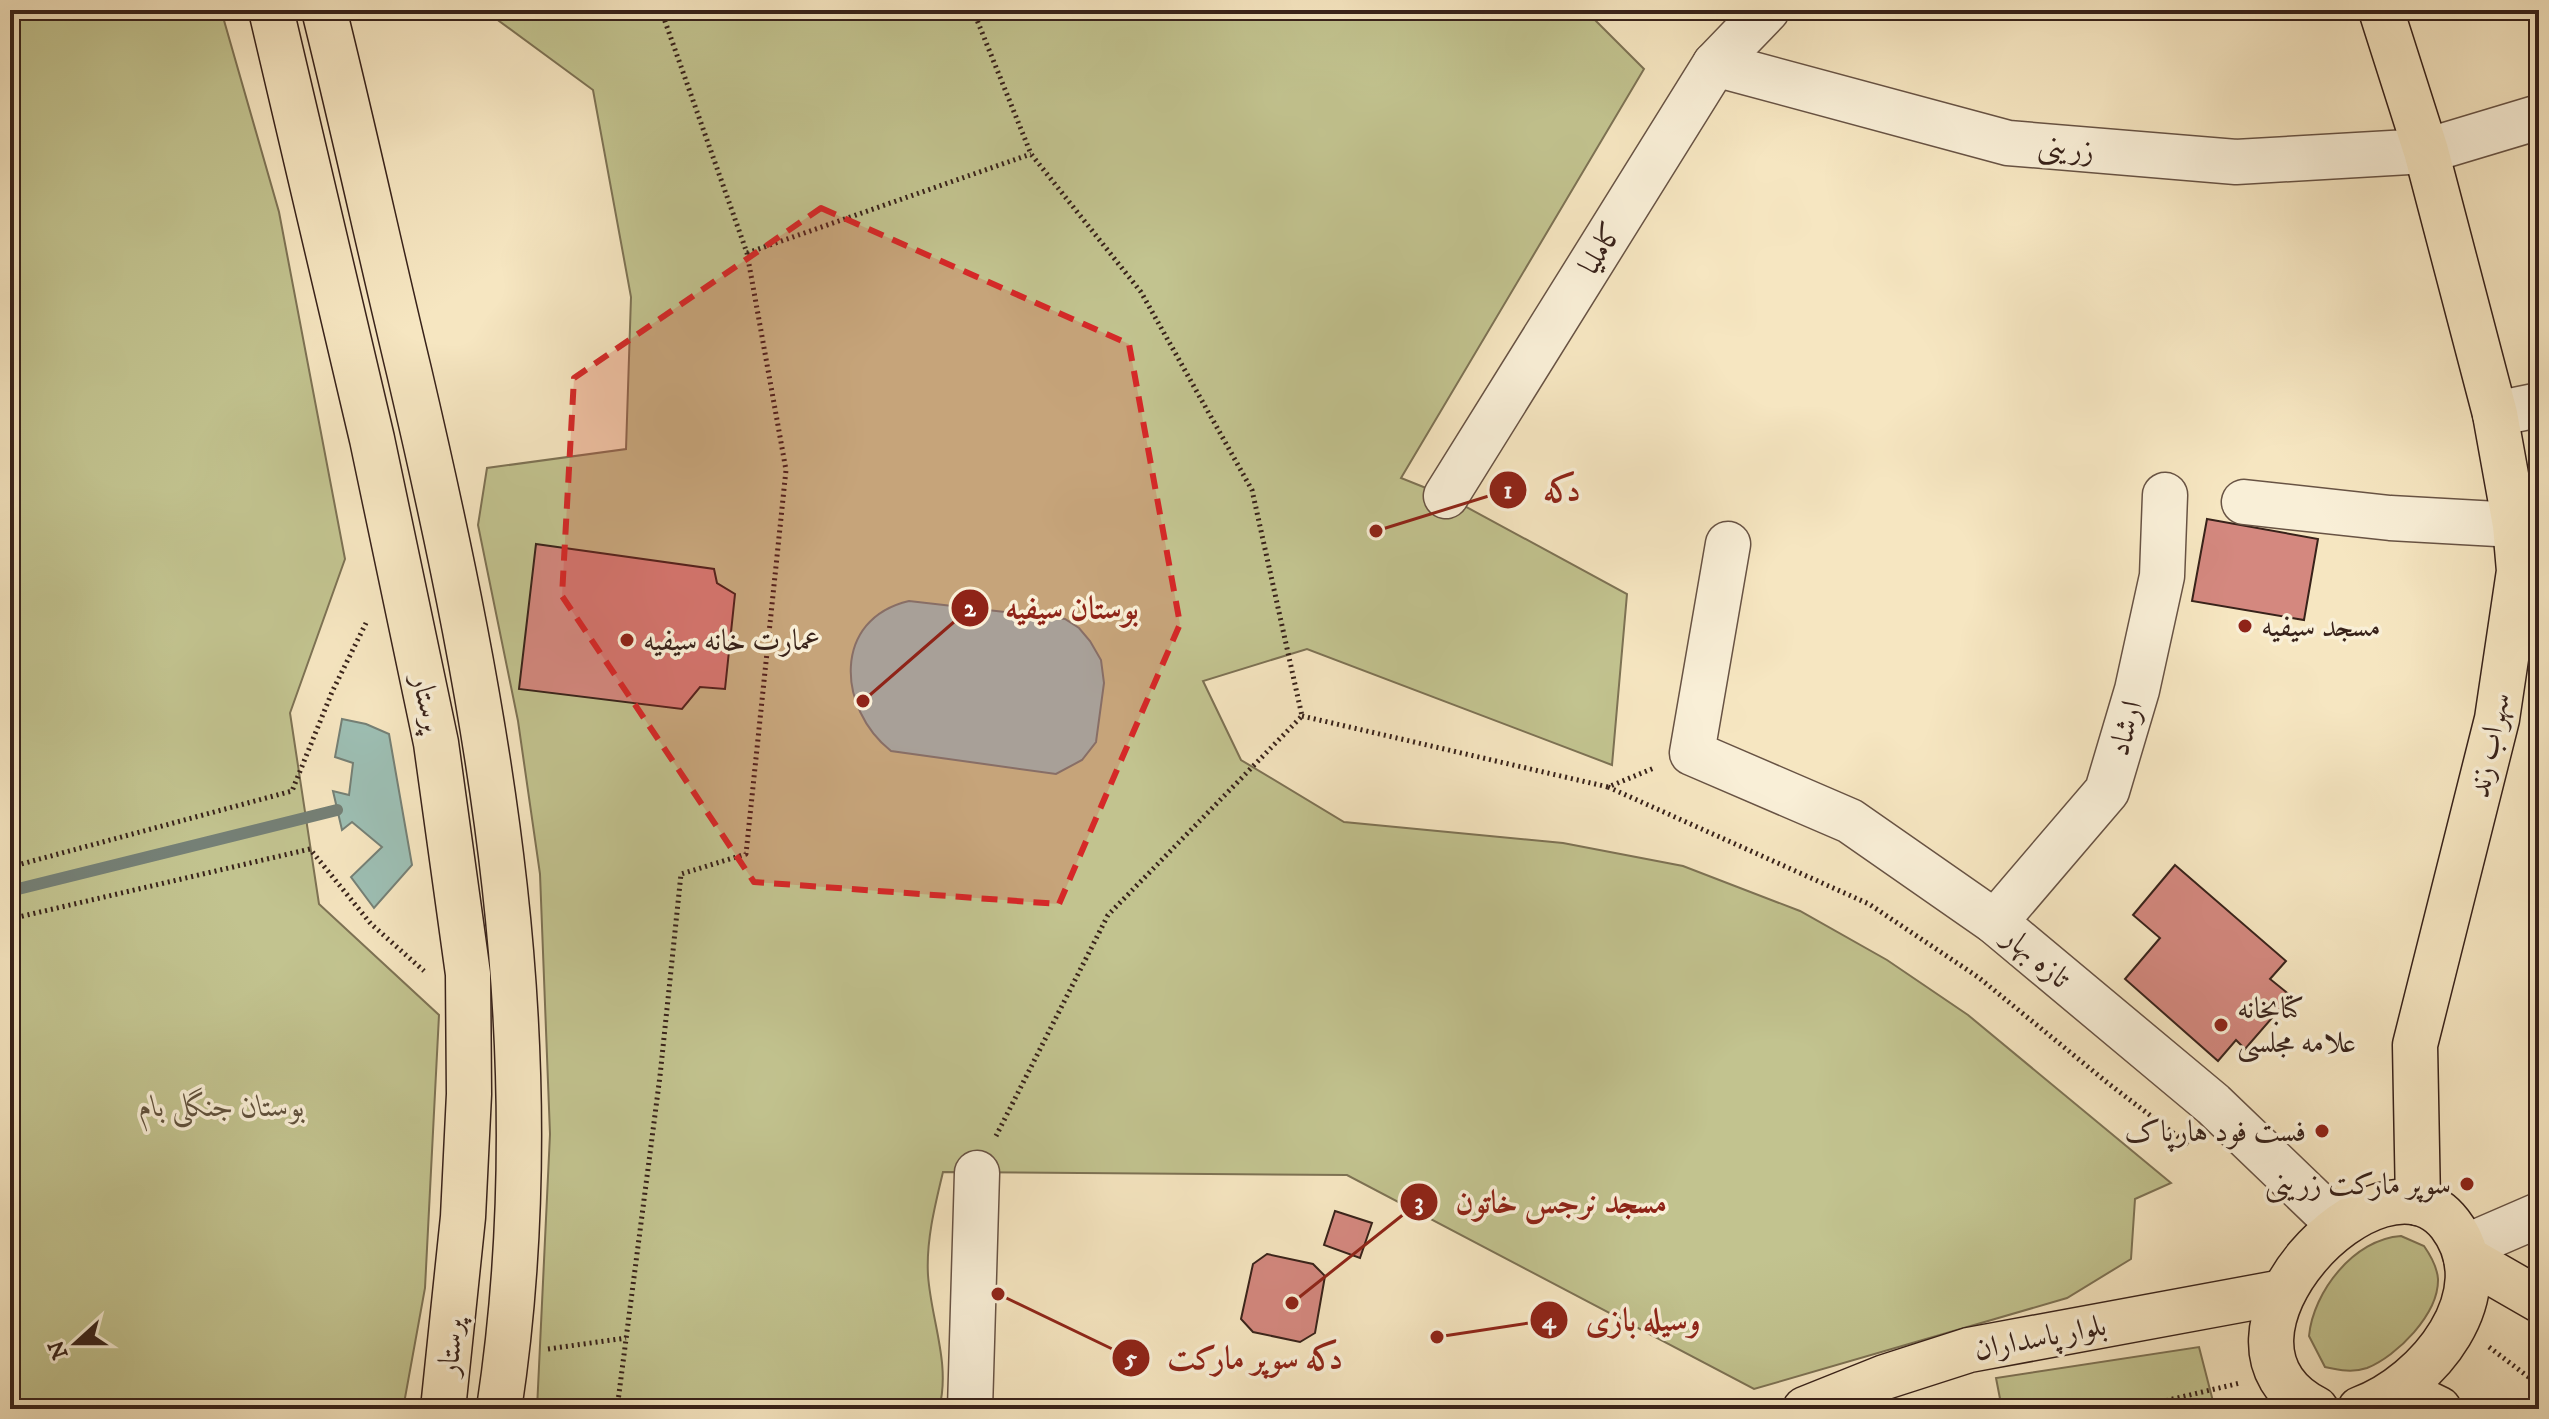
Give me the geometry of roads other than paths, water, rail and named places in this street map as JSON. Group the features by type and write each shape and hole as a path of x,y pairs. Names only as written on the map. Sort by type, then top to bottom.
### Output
{"main road":[{"name":"پرستار","path":"271,10 372,439 436,743 468,974 469,1094 463,1217 443,1409"},
{"name":"پرستار","path":"324,10 442,513 485,738 506,879 518,1017 521,1123 507,1356 499,1409"},
{"name":"سهراب زند","path":"2381,10 2426,151 2495,414 2515,525 2529,570 2497,719 2415,1045 2418,1203"},
{"path":"2316,1409 2295,1398 2276,1374 2271,1344 2283,1292 2307,1255 2339,1225 2387,1203 2418,1203 2445,1217 2465,1252 2468,1271 2456,1323 2432,1360 2400,1390 2360,1409"},
{"path":"2465,1252 2539,1300"},
{"name":"بلوار پاسداران","path":"1804,1408 1969,1350 2283,1292"},
{"path":"2400,1390 2439,1409"}],"street":[{"name":"کاملیا","path":"1446,496 1715,64 1767,10"},
{"name":"زرینی","path":"1715,64 2008,143 2236,162 2426,151 2539,117"},
{"path":"2495,414 2539,405"},
{"name":"ارشاد","path":"1995,922 2107,791 2137,690 2162,576 2165,495"},
{"path":"2244,502 2390,518 2515,525"},
{"name":"تازه بهار","path":"1728,544 1692,753 1850,821 1995,922 2213,1104 2339,1225"},
{"path":"970,1409 977,1173"},
{"path":"2465,1252 2539,1215"}],"water":[{"path":"909,601 1065,619 1079,628 1101,660 1104,683 1096,742 1082,760 1056,774 891,751 873,733 860,712 851,667 855,645 866,626 884,611"},
{"path":"342,719 366,724 389,734 412,865 374,908 351,877 382,847 352,822 342,830 333,791 349,795 353,763 335,757"}],"waterway":[{"path":"10,891 337,810"}],"place":[{"name":"دکه","path":"1376,531"},
{"name":"مسجد سیفیه","path":"2245,626"},
{"name":"عمارت خانه سیفیه","path":"627,640"},
{"name":"بوستان سیفیه","path":"863,701"},
{"name":"کتابخانه علامه مجلسی","path":"2221,1025"},
{"name":"فست فود هارپاک","path":"2322,1131"},
{"name":"سوپر مارکت زرینی","path":"2467,1184"},
{"name":"دکه سوپر مارکت","path":"998,1294"},
{"name":"مسجد نرجس خاتون","path":"1292,1303"},
{"name":"وسیله بازی","path":"1437,1337"}],"park label":[{"name":"بوستان جنگلی بام","path":"222,1106"}]}
